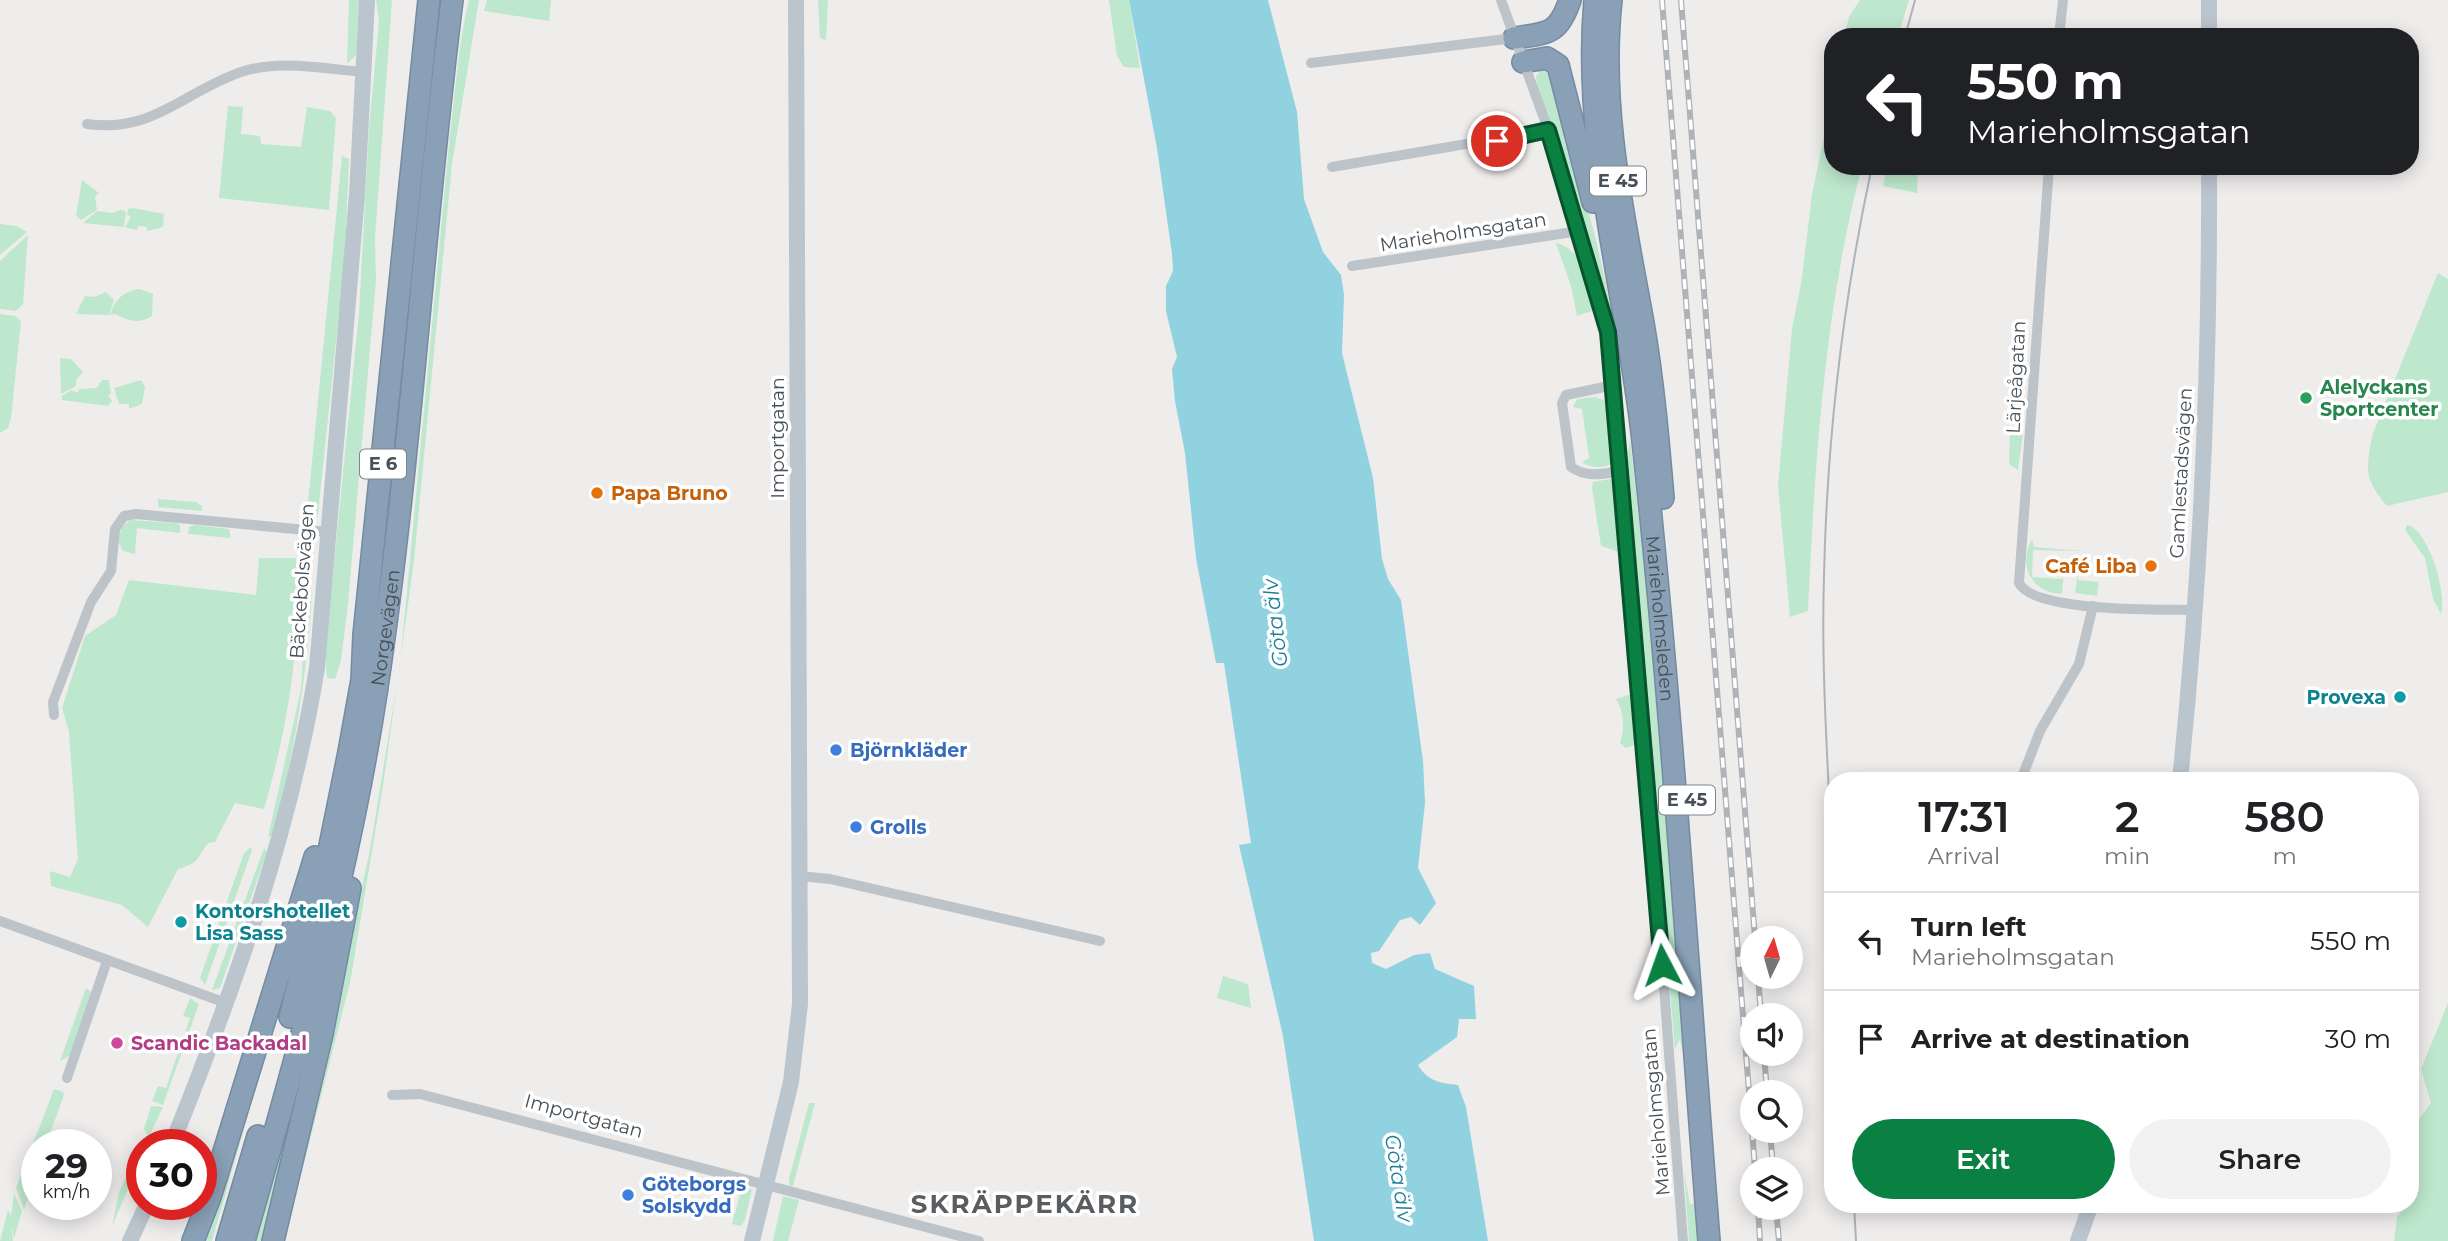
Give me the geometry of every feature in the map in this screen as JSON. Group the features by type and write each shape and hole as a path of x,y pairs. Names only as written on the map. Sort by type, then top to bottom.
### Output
{"highway":[{"path":"414,0 423,56"},
{"name":"Norgevägen","path":"228,1241 282,1051 319,900 362,680 364,635 429,0"},
{"name":"Norgevägen","path":"244,1241 293,1068 358,799 377,687 402,491 435,131 452,0"},
{"path":"435,131 452,69 463,0"},
{"path":"1514,38 1548,33 1562,23 1570,0"},
{"name":"Marieholmsleden","path":"1595,0 1594,121 1643,442 1709,1241"},
{"name":"Marieholmsleden","path":"1611,0 1608,47 1612,138 1649,360 1658,443 1723,1241"},
{"path":"1523,62 1547,58 1558,65 1616,279"},
{"path":"192,1241 210,1198 238,1108 310,873 332,791 349,752"},
{"path":"274,1241 339,953 351,883 358,799"}],"street":[{"name":"Bäckebolsvägen","path":"178,1129 226,1003 278,848 307,729 317,668 357,195 367,0"},
{"name":"Importgatan","path":"752,1241 799,1038 796,0"},
{"name":"Marieholmsgatan","path":"1502,0 1548,130 1606,320 1614,385 1683,1241"},
{"path":"2060,28 2063,0"},
{"path":"2209,0 2209,28"},
{"path":"1311,63 1514,38"},
{"path":"87,124 127,126 176,106 215,83 242,72 278,65 364,72"},
{"path":"1332,167 1548,130"},
{"name":"Lärjeågatan","path":"2048,175 2019,575 2022,589 2040,600 2093,606"},
{"name":"Gamlestadsvägen","path":"2181,772 2196,610 2206,416 2209,175"},
{"name":"Marieholmsgatan","path":"1352,266 1579,231"},
{"path":"1614,385 1566,395 1562,403 1572,467 1580,473 1598,475 1621,471"},
{"path":"54,715 53,702 90,602 111,571 111,539 124,516 136,514 327,532"},
{"path":"2024,772 2040,731 2079,664 2093,606 2196,610"},
{"path":"800,876 830,879 1100,941"},
{"path":"0,921 226,1003"},
{"path":"67,1078 107,961"},
{"name":"Importgatan","path":"392,1095 420,1094 766,1185"},
{"path":"766,1185 979,1241"},
{"path":"2078,1241 2087,1213"},
{"path":"130,1241 140,1220"}],"green space":[{"path":"349,0 359,0 356,55 347,64"},
{"path":"376,0 392,0 375,238 376,280 348,604 341,660 335,679 327,678 325,653 359,313 369,128 379,21"},
{"path":"469,0 479,0 452,164 414,561 401,658 450,134 462,33"},
{"path":"487,0 551,0 549,21 484,11"},
{"path":"818,0 828,0 826,40 820,38"},
{"path":"1109,0 1129,0 1140,68 1124,67 1117,56"},
{"path":"1860,0 1909,0 1901,28 1846,28 1849,17"},
{"path":"1542,69 1551,75 1583,190 1611,307 1624,386 1607,301 1537,84 1536,77"},
{"path":"228,106 243,107 241,134 260,136 261,144 301,147 307,107 330,111 336,118 329,210 219,198"},
{"path":"1824,136 1824,175 1860,175 1839,276 1823,387 1808,611 1790,617 1778,486 1792,329 1802,278 1812,194"},
{"path":"342,156 349,159 345,256 318,514 315,519 306,523"},
{"path":"1885,175 1918,175 1917,193 1883,186"},
{"path":"82,180 99,193 95,197 97,210 81,220 76,215"},
{"path":"128,209 164,214 163,227 147,231 147,227 138,226 137,230 125,227 131,217 127,215"},
{"path":"97,211 112,213 126,211 124,227 83,223"},
{"path":"0,224 16,226 27,232 0,255"},
{"path":"28,235 23,304 16,311 0,309 0,261"},
{"path":"1556,243 1573,252 1579,260 1595,306 1592,311 1577,316 1571,286"},
{"path":"2438,273 2448,279 2448,492 2387,506 2374,488 2369,474 2372,436"},
{"path":"139,289 153,294 152,316 137,321 110,315 120,297"},
{"path":"106,292 114,300 109,315 76,314 85,296 94,297"},
{"path":"0,314 15,316 21,321 11,418 8,428 0,433"},
{"path":"60,358 71,359 83,372 76,380 76,386 61,394"},
{"path":"102,380 109,380 111,394 108,395 112,401 108,406 62,400 62,396 71,390 78,393 79,389 97,388"},
{"path":"141,380 145,387 142,404 129,409 129,404 119,404 114,388"},
{"path":"1595,397 1609,402 1614,455 1612,463 1601,467 1582,462 1589,458 1582,409 1573,407 1577,399"},
{"path":"2014,433 2023,434 2018,470 2009,464 2010,436"},
{"path":"1630,439 1653,643 1702,1241 1689,1241 1684,1171 1690,1204 1696,1204 1684,1053 1679,1039 1675,1050 1626,465"},
{"path":"1610,479 1616,484 1622,553 1601,546 1592,488 1593,482"},
{"path":"158,499 196,502 202,506 202,511 158,507"},
{"path":"130,520 176,523 180,525 180,533 137,528 135,554 123,551 117,540 122,527"},
{"path":"195,525 229,529 231,538 188,534 189,527"},
{"path":"2407,525 2423,538 2435,565 2442,593 2441,614 2433,599 2425,558 2405,530"},
{"path":"2032,539 2034,547 2082,551 2033,550 2032,577 2062,579 2064,570 2062,594 2042,588 2030,576 2026,558"},
{"path":"259,558 298,558 297,624 291,685 264,809 235,803 215,842 208,843 194,862 178,869 148,927 122,905 51,886 50,871 70,877 78,859 69,732 62,708 85,636 116,615 129,580 256,595"},
{"path":"2078,572 2078,580 2099,582 2097,596 2075,593"},
{"path":"312,591 307,653 293,745 272,836 268,837 301,689 307,592"},
{"path":"398,678 350,983 284,1241 370,850"},
{"path":"1631,694 1637,732 1634,745 1626,748 1620,743 1623,721 1616,699"},
{"path":"251,847 205,985 200,978 244,853"},
{"path":"264,848 267,852 220,988 212,990"},
{"path":"1223,976 1248,984 1251,1008 1217,998"},
{"path":"86,988 92,993 72,1054 60,1061"},
{"path":"190,998 199,1004 163,1105 152,1101 158,1086 166,1088 190,1018 183,1016"},
{"path":"2448,1003 2448,1241 2394,1241 2397,1216 2400,1213 2419,1213 2419,1120 2431,1103 2421,1069"},
{"path":"276,1016 212,1241 197,1241 204,1220 217,1220 217,1184"},
{"path":"309,1041 266,1241 253,1241"},
{"path":"54,1089 63,1092 52,1129 39,1129"},
{"path":"809,1103 815,1103 793,1186 789,1185 789,1179"},
{"path":"151,1106 163,1107 153,1129 144,1129"},
{"path":"21,1175 21,1202 16,1188"},
{"path":"126,1177 126,1194 112,1226 119,1192"},
{"path":"735,1182 752,1190 741,1226 732,1224 734,1216 724,1213 735,1214 742,1186"},
{"path":"14,1194 21,1214 14,1238 11,1225 13,1241 0,1241 8,1210 11,1216"},
{"path":"783,1196 799,1200 788,1241 773,1241"}],"water":[{"name":"Göta älv","path":"1129,0 1268,0 1297,112 1304,199 1323,252 1341,275 1344,295 1342,353 1373,478 1382,559 1388,579 1401,600 1423,761 1425,803 1418,868 1436,903 1420,925 1411,917 1400,920 1379,951 1371,953 1372,963 1386,969 1414,955 1430,953 1435,969 1474,986 1476,1019 1459,1019 1457,1037 1418,1065 1426,1075 1435,1080 1458,1085 1466,1107 1488,1241 1314,1241 1283,1036 1239,845 1251,843 1224,663 1216,663 1196,558 1185,453 1175,401 1172,369 1177,357 1166,311 1166,286 1173,271 1172,254 1157,148"}],"tram line":[{"path":"1907,28 1915,0"},
{"path":"1828,772 1823,646 1829,473 1845,319 1870,175"},
{"path":"1854,1213 1856,1241"}],"railway":[{"path":"1662,0 1748,1080"},
{"path":"1681,0 1754,926"},
{"path":"1759,989 1760,1003"},
{"path":"1765,1066 1766,1080"},
{"path":"1753,1143 1754,1157"},
{"path":"1771,1143 1772,1157"},
{"path":"1759,1220 1760,1241"},
{"path":"1777,1220 1779,1241"}],"place":[{"name":"Alelyckans Sportcenter","path":"2306,398"},
{"name":"Papa Bruno","path":"597,493"},
{"name":"Café Liba","path":"2151,566"},
{"name":"Provexa","path":"2400,697"},
{"name":"Björnkläder","path":"836,750"},
{"name":"Grolls","path":"856,827"},
{"name":"Kontorshotellet Lisa Sass","path":"181,922"},
{"name":"Scandic Backadal","path":"117,1043"},
{"name":"Göteborgs Solskydd","path":"628,1195"}],"district":[{"name":"SKRÄPPEKÄRR","path":"1025,1204"}],"route":[{"path":"1497,141 1548,130 1606,320 1618,424 1662,965"}]}
